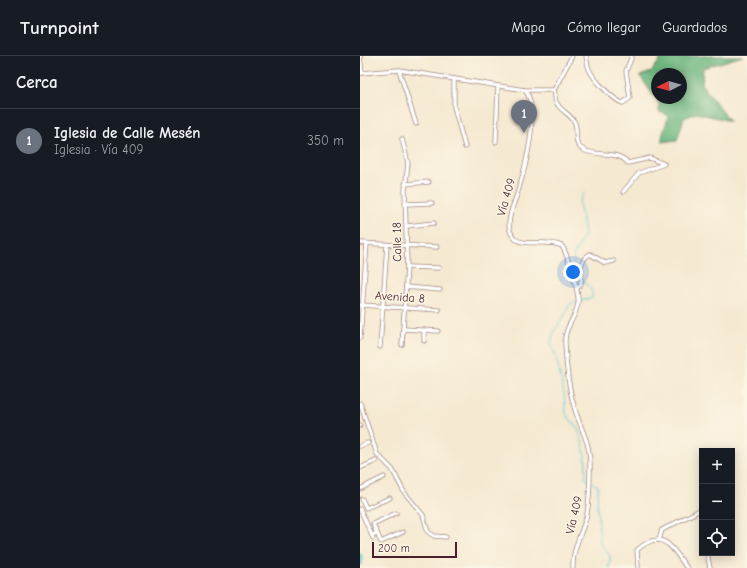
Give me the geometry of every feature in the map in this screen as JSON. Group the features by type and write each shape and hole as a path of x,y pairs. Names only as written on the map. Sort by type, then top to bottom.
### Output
{"street":[{"path":"360,56 361,73 400,70 525,90 554,90"},
{"path":"572,56 554,90 556,103 572,118 576,124 577,142 581,149 596,154 609,154 623,158 628,163 650,158 664,164 639,173 623,192"},
{"path":"586,56 589,69 599,84 618,101 623,103 630,98 626,71 632,56"},
{"path":"400,70 416,124"},
{"path":"454,79 454,107 465,148"},
{"path":"496,142 498,86"},
{"name":"Vía 409","path":"525,90 531,101 531,124 524,170 509,218 510,230 515,239 522,242 549,242 562,246 577,288 578,304 570,320 565,337 566,358 574,407 585,433 590,452 590,467 588,506 575,550 573,568"},
{"name":"Calle 18","path":"402,139 408,163 405,184 408,246 402,345"},
{"path":"405,184 429,182"},
{"path":"405,204 432,203"},
{"path":"407,226 434,223"},
{"path":"360,243 437,246"},
{"path":"360,338 361,305 367,243"},
{"path":"380,347 387,245"},
{"path":"577,288 581,284 580,270 582,262 586,256 590,254 605,263 614,261"},
{"path":"407,267 439,268"},
{"path":"406,287 440,290"},
{"name":"Avenida 8","path":"361,305 439,310"},
{"path":"403,329 438,330"},
{"path":"424,330 424,341"},
{"path":"360,403 377,454 392,468 404,492 423,515 428,532 434,536 446,537"},
{"path":"360,446 368,443"},
{"path":"360,468 376,460"},
{"path":"360,489 384,477"},
{"path":"360,494 366,508 390,498"},
{"path":"360,509 372,536 377,533"},
{"path":"659,540 662,530 699,511"},
{"path":"396,513 373,524 381,542 403,532"},
{"path":"638,568 637,550 642,546 659,540 665,541 670,545 687,568"},
{"path":"708,556 710,568"}],"green space":[{"path":"663,56 743,56 703,68 702,85 730,121 696,113 684,118 677,140 662,142 662,135 668,115 659,112 659,104 687,104 687,68 654,68"},
{"path":"651,72 651,92 640,76"}],"waterway":[{"path":"579,277 575,269 574,253 585,233 579,203 584,193"},
{"path":"579,301 592,298 592,292 589,286 583,281"},
{"path":"576,302 570,304 568,307 565,315 554,331 551,343 556,356 564,394 566,414 578,429 583,444 586,463 585,478 589,481"},
{"path":"592,483 598,486 597,505 600,540 601,544 610,556 609,568"},
{"path":"360,555 360,563"}],"place":[{"name":"Iglesia de Calle Mesén","path":"524,133"}]}
